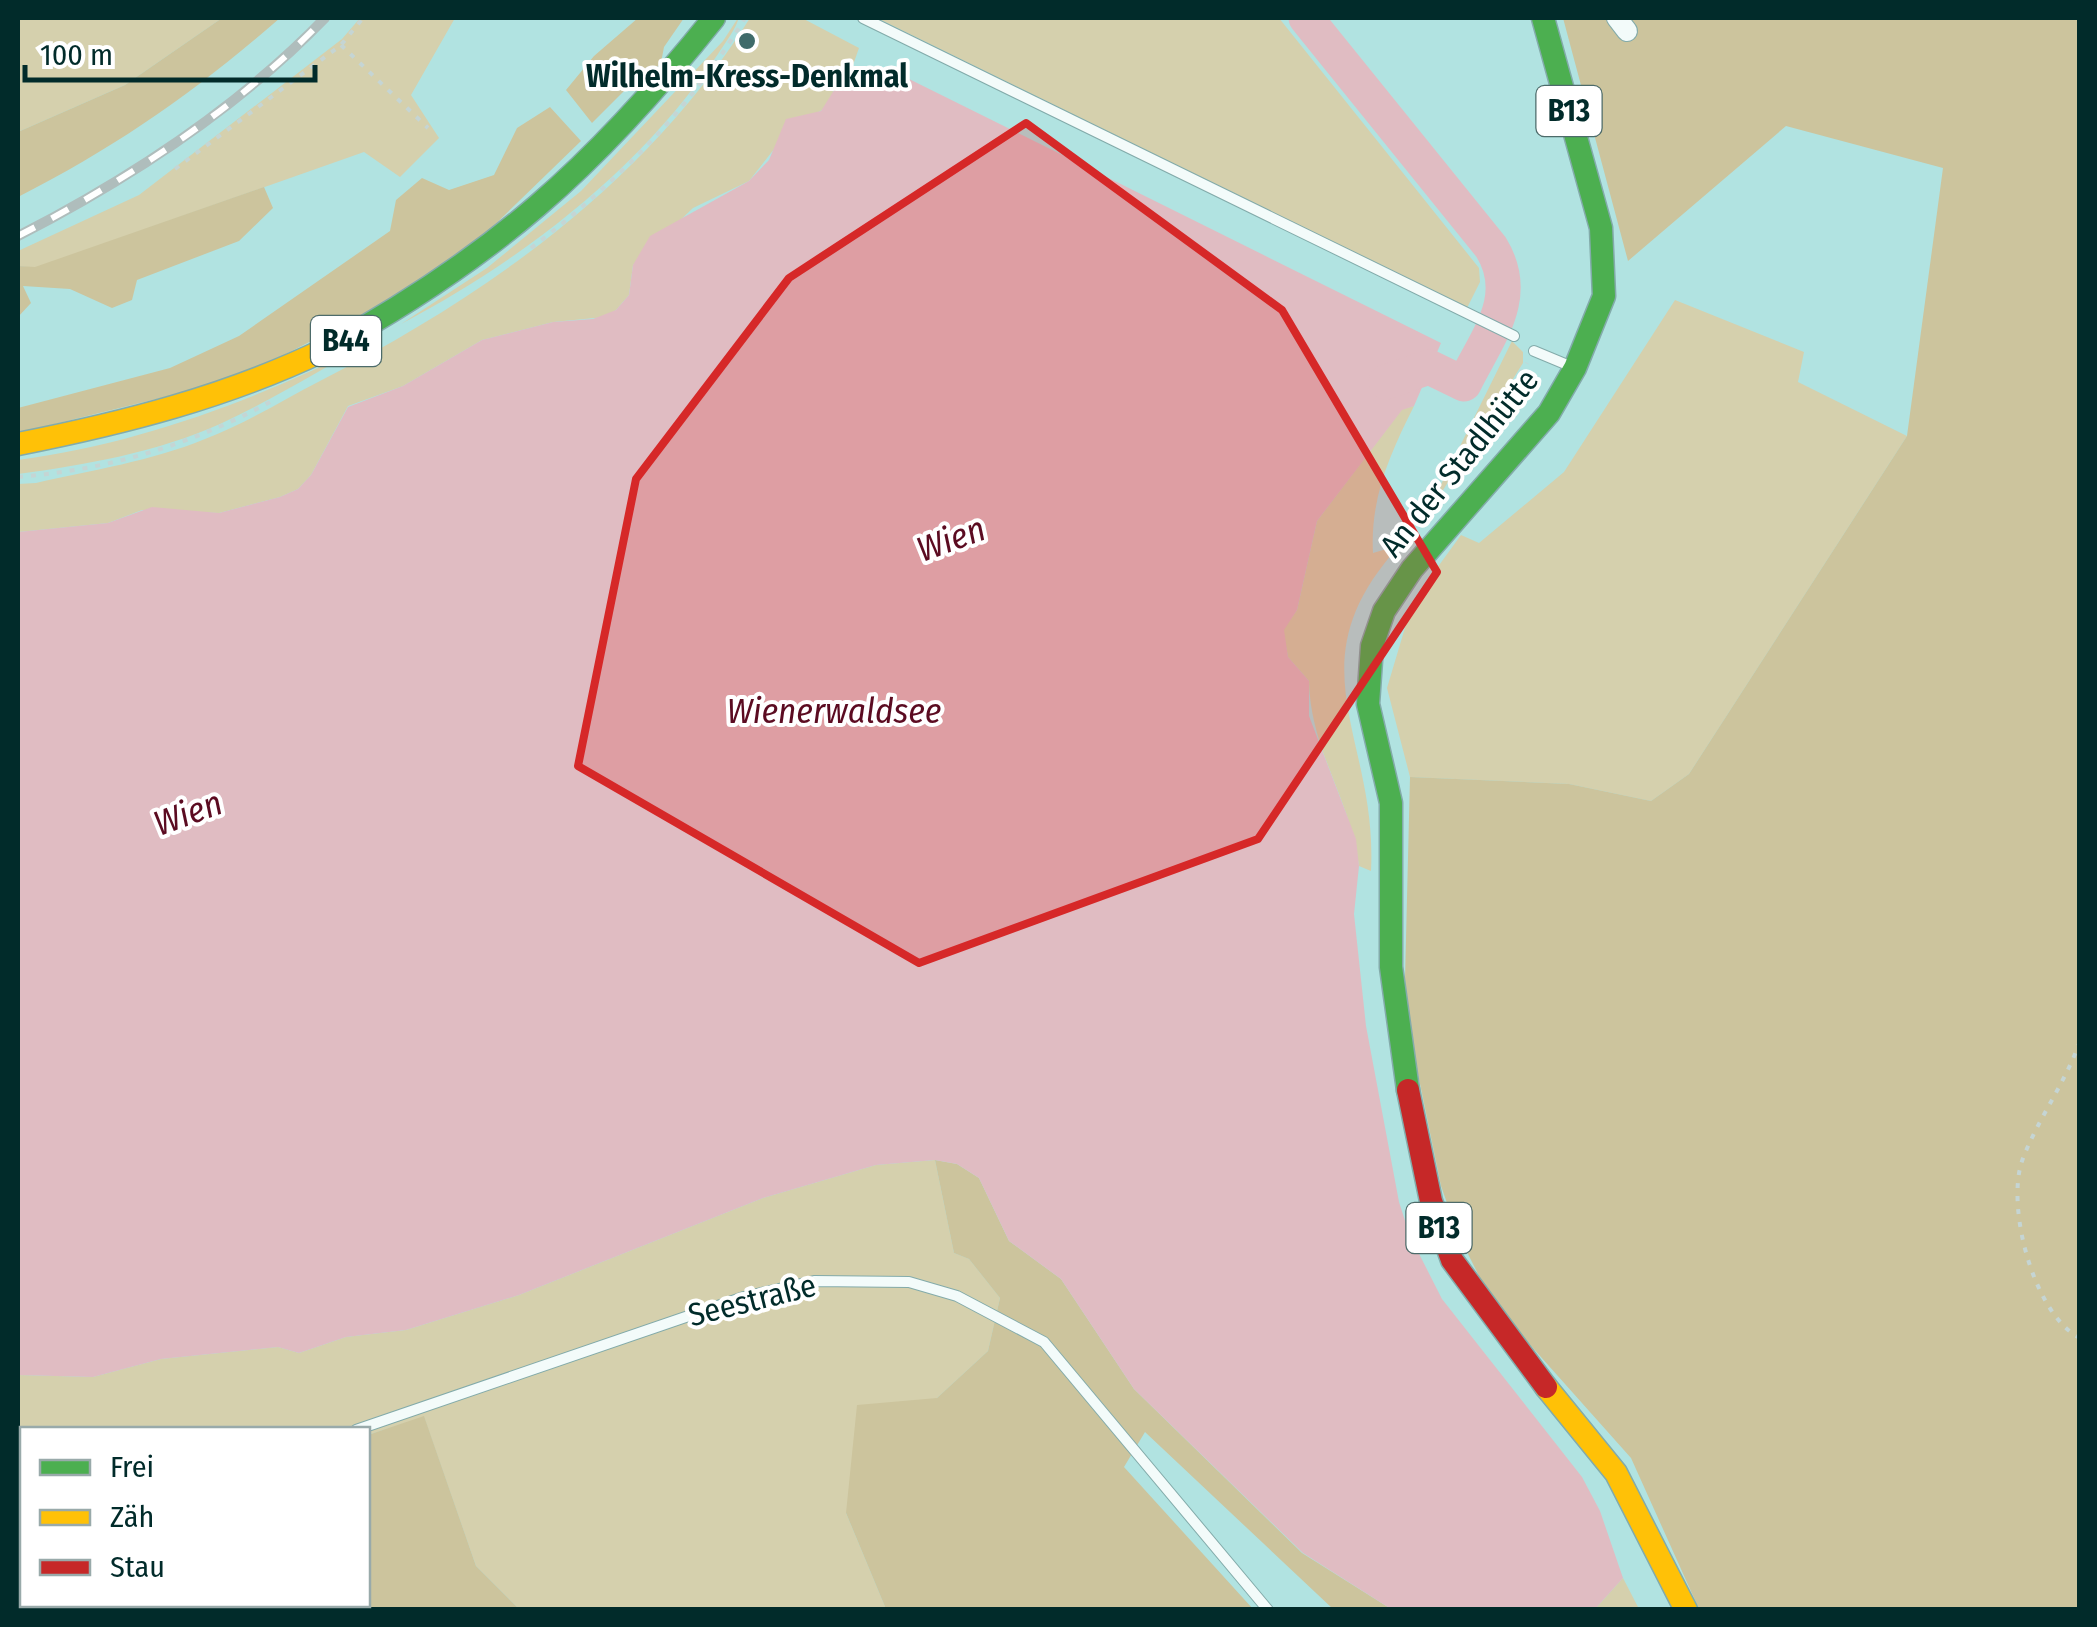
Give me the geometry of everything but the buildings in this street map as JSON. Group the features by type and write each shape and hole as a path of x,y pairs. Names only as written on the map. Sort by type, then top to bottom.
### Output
{"main road":[{"name":"B44","path":"18,444 88,433 191,406 280,372 372,328 468,268 554,198 621,133 714,18"},
{"name":"An der Stadlhütte","path":"1543,18 1601,228 1606,272 1596,324 1575,368 1525,444 1412,569 1384,611 1368,675 1368,704 1386,777 1393,843 1390,928 1394,1002 1440,1232 1465,1282 1616,1472 1686,1610"}],"lane":[{"path":"863,18 1514,336"},
{"path":"1534,351 1575,368"},
{"name":"Seestraße","path":"365,1427 744,1297 814,1281 910,1282 957,1296 1044,1342 1268,1610"}],"path":[{"path":"175,169 341,46 362,18"},
{"path":"341,46 428,128"},
{"path":"1454,484 1534,351"},
{"path":"2080,1042 2067,1078 2021,1164 2020,1224 2035,1284 2068,1332 2080,1338"}],"highlighted area":[{"path":"1026,123 1282,310 1437,572 1258,839 919,963 578,766 636,479 789,278"}],"shaded area":[{"path":"18,18 222,18 125,85 18,132"},
{"path":"222,18 280,18 155,116 18,197 18,132 125,85"},
{"path":"360,18 455,18 411,95 439,138 400,177 364,152 35,268 18,266 18,251 139,195 342,39"},
{"path":"638,18 684,18 664,47 660,68 633,82 592,123 566,90 594,56"},
{"path":"738,18 728,39 687,96 616,173 535,241 401,324 487,268 581,191 723,41"},
{"path":"750,18 802,18 859,48 853,65 830,80 834,96 828,105 816,113 800,116 749,181 693,208 633,265 629,295 616,310 605,317 553,322 482,340 403,386 348,406 311,475 298,489 280,497 219,513 142,510 108,523 18,532 18,484 143,459 220,433 384,347 504,271 614,182 663,132 709,77"},
{"path":"877,18 1279,18 1479,268 1480,282 1467,308"},
{"path":"1563,18 2079,18 2079,1609 1699,1609 1631,1458 1492,1302 1458,1234 1441,1186 1411,1040 1405,979 1410,777 1569,784 1651,801 1689,774 1907,436 1943,168 1786,126 1628,261"},
{"path":"550,107 581,141 480,239 378,307 276,359 193,390 18,433 18,408 170,368 239,336 390,231 396,200 422,178 449,190 494,175 517,128"},
{"path":"264,187 273,208 239,241 137,280 132,300 112,308 70,289 23,286 31,303 18,317 18,266 35,267"},
{"path":"1675,300 1804,352 1798,382 1907,436 1689,774 1651,801 1569,784 1410,777 1387,688 1413,601 1461,535 1479,543 1564,472"},
{"path":"377,339 260,404 196,434 121,456 18,474 18,460 111,442 202,415 291,380"},
{"path":"1512,341 1523,352 1523,363 1421,525"},
{"path":"1414,406 1378,495 1373,553 1400,545 1367,588 1350,628 1344,665 1347,702 1370,823 1371,871 1359,866 1348,819 1316,729 1309,681 1288,657 1283,630 1297,610 1317,521 1402,409"},
{"path":"935,1160 954,1253 969,1259 1000,1298 988,1351 937,1398 846,1513 886,1609 519,1609 476,1566 424,1417 370,1434 370,1427 20,1427 20,1607 145,1609 18,1610 18,1375 93,1377 161,1359 278,1347 299,1353 346,1337 406,1330 519,1295 763,1198 876,1165"},
{"path":"935,1160 957,1164 979,1178 1009,1241 1061,1279 1134,1389 1302,1553 1391,1609 1333,1609 1145,1432 1124,1467 1253,1609 886,1609 846,1513 857,1405 937,1398 988,1351 1000,1298 969,1259 954,1253"},
{"path":"424,1416 476,1566 519,1609 145,1609 370,1607 370,1434"},
{"path":"1623,1578 1639,1609 1595,1609"}],"water":[{"name":"Wienerwaldsee","path":"866,73 903,76 1441,343 1414,406 1402,410 1317,521 1297,610 1284,630 1288,657 1309,681 1309,716 1356,839 1359,866 1354,914 1366,1026 1399,1202 1410,1236 1442,1299 1582,1477 1600,1511 1623,1578 1595,1609 1391,1609 1303,1553 1134,1389 1061,1279 1009,1241 979,1178 957,1164 935,1160 876,1165 763,1198 519,1295 406,1330 346,1337 299,1353 278,1347 161,1359 93,1377 18,1375 18,532 108,523 152,507 219,513 298,489 311,475 348,407 403,386 482,340 553,322 593,319 616,310 629,295 633,265 650,236 749,181 769,160 786,119 821,111 836,87"}],"waterway":[{"name":"Wien","path":"1306,18 1491,247 1500,265 1503,283 1498,317 1464,384 1429,367 1386,382"}],"railway":[{"path":"18,236 100,191 180,140 256,82 325,18"}],"traffic: fast":[{"path":"324,350 440,280 537,206 626,120 714,18"},
{"path":"1408,1090 1391,967 1391,803 1368,704 1372,646 1384,611 1412,569 1549,413 1575,368 1604,296 1601,228 1543,18"}],"traffic: slow":[{"path":"18,444 174,407 250,382 324,350"},
{"path":"1546,1387 1616,1473 1686,1610"}],"traffic: jam":[{"path":"1408,1090 1431,1201 1452,1260 1546,1387"}],"place":[{"name":"Wilhelm-Kress-Denkmal","path":"747,41"}]}
